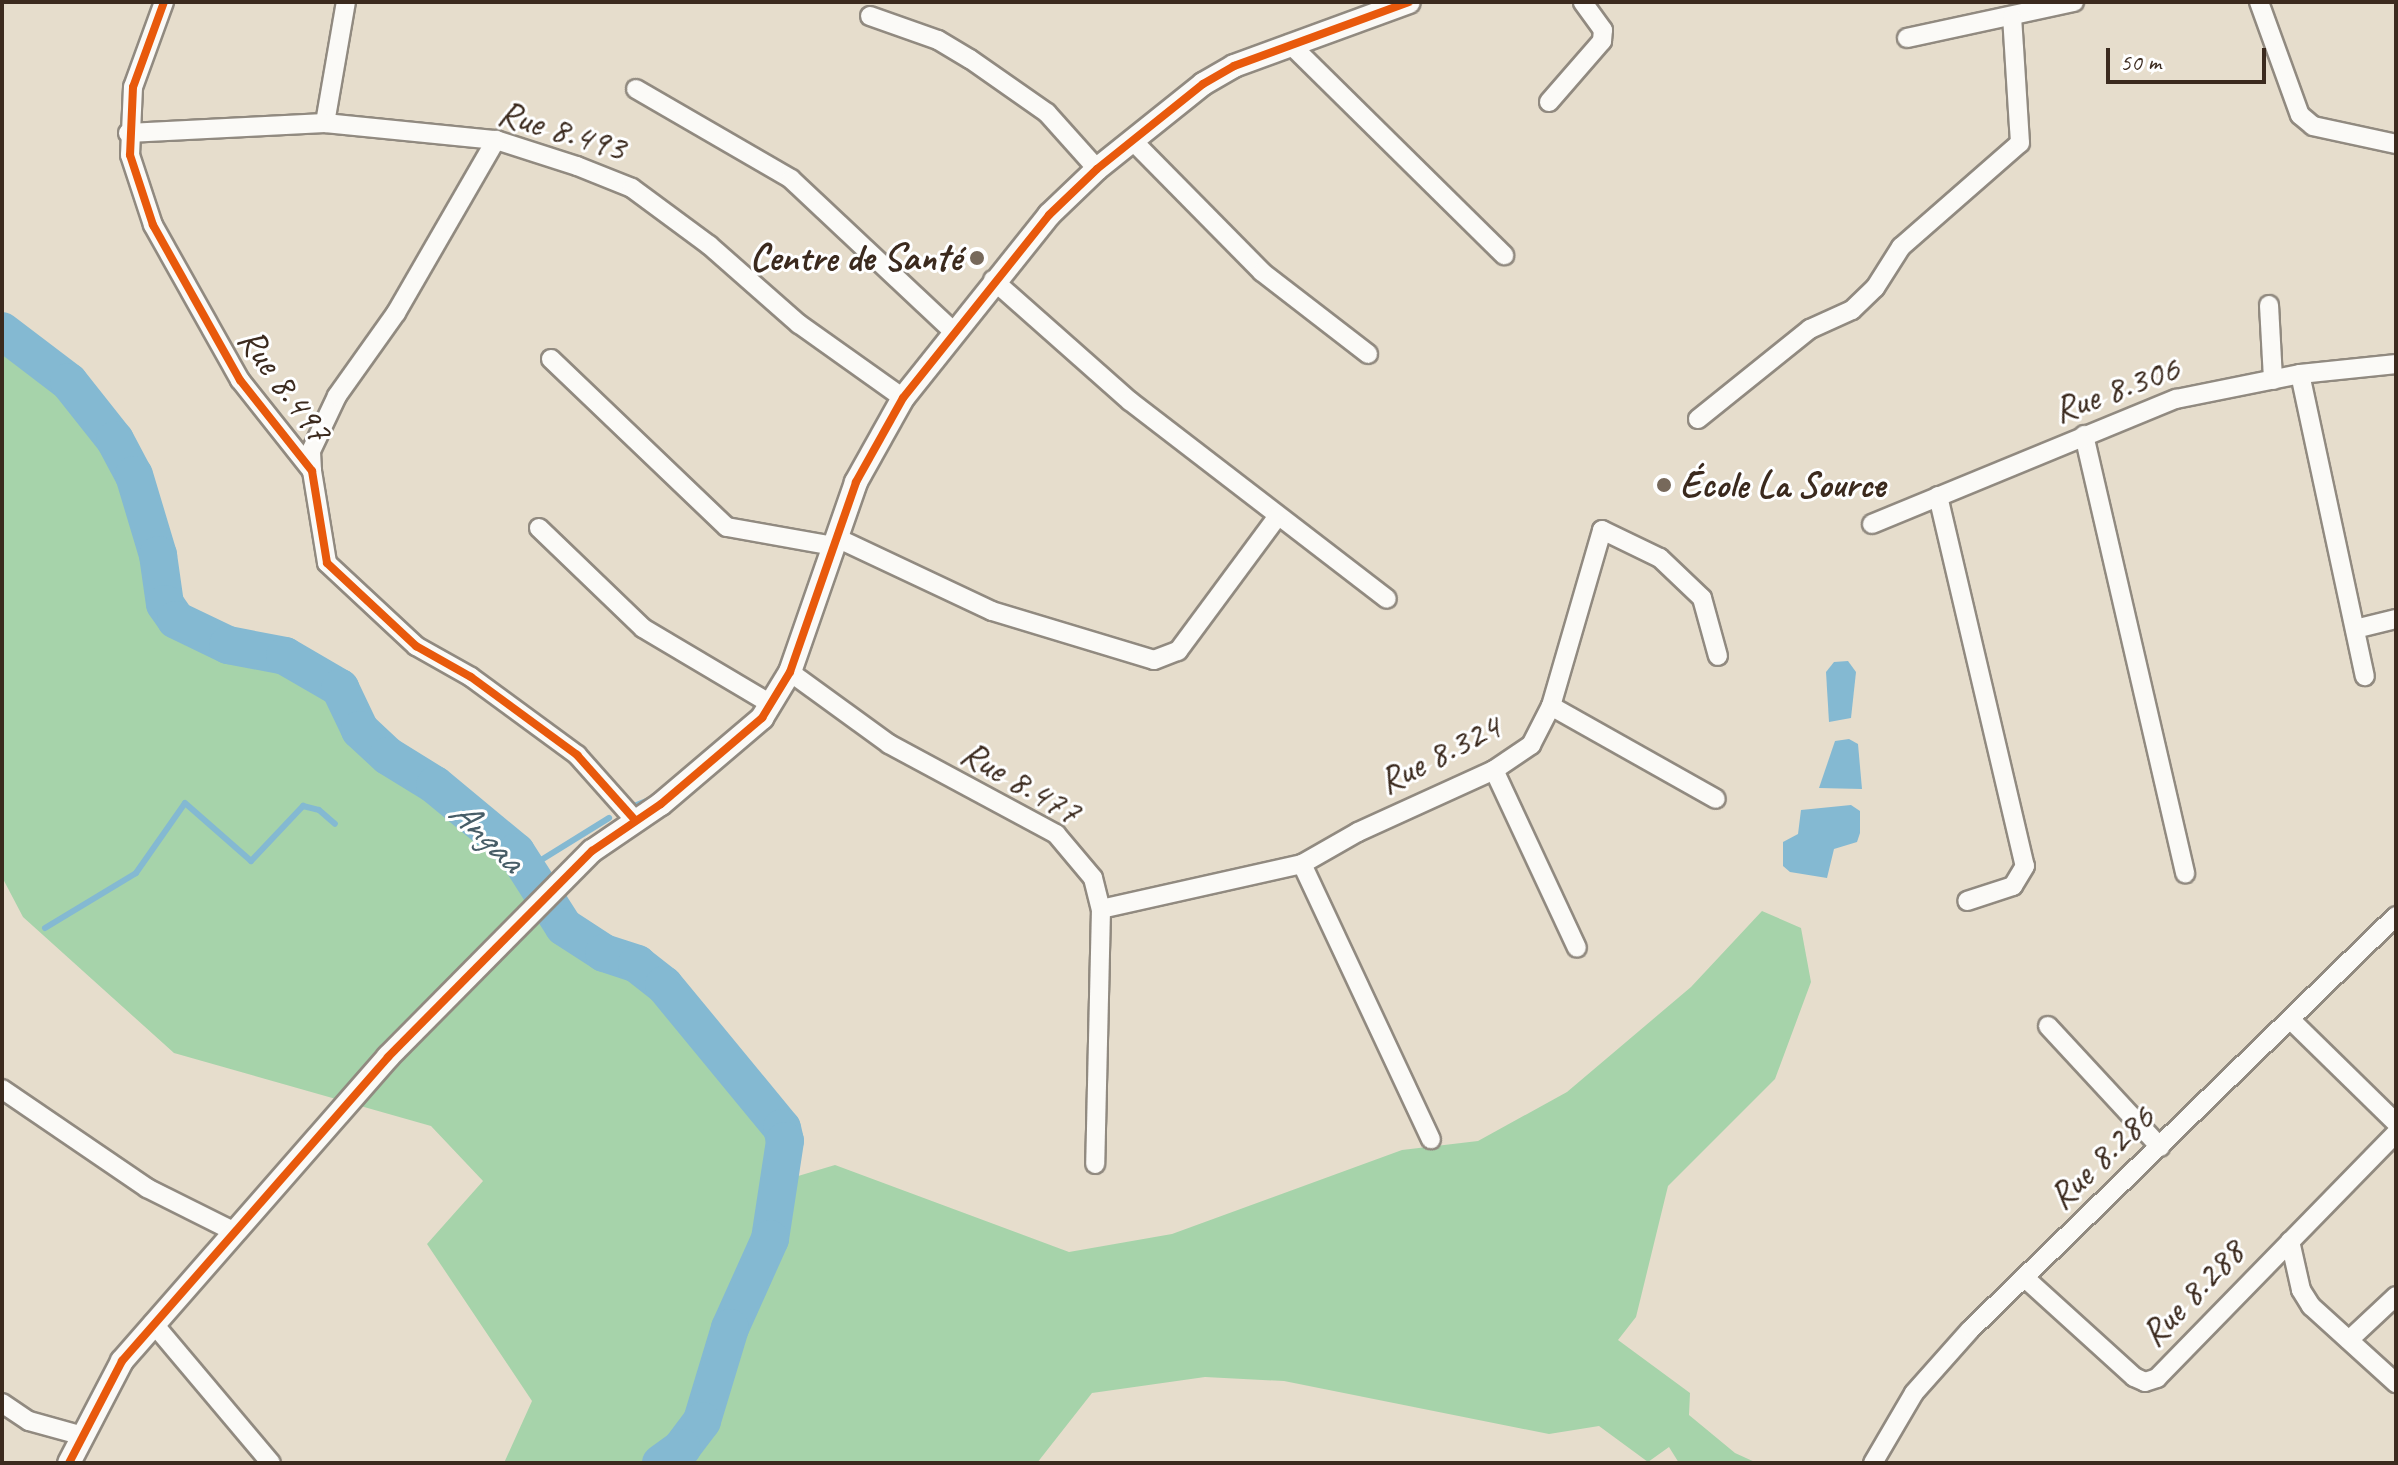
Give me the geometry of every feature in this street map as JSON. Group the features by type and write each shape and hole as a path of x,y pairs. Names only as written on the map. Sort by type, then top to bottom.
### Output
{"street":[{"name":"Rue 8.497","path":"164,2 133,87 128,133 130,155 153,225 240,380 312,471 321,541 333,572 416,646 471,677 577,755 635,820"},
{"path":"325,123 346,2"},
{"path":"69,1463 80,1435 122,1361 388,1057 551,888 732,747 771,704 790,672 856,482 903,398 993,280 1097,169 1203,84 1290,44 1409,2"},
{"path":"1549,102 1602,41 1603,30 1583,2"},
{"path":"1907,38 2074,2"},
{"path":"2259,2 2300,115 2313,126 2396,144"},
{"path":"870,16 938,40 970,59 1047,113 1097,169"},
{"path":"1698,419 1810,329 1852,310 1875,288 1901,247 2020,143 2012,17"},
{"path":"1290,44 1395,153 1504,255"},
{"path":"636,89 791,179 953,331"},
{"name":"Rue 8.493","path":"128,133 325,123 496,140 632,188 709,245 799,324 903,398"},
{"path":"312,471 311,451 337,396 396,313 496,140"},
{"path":"1132,140 1262,272 1368,354"},
{"path":"993,280 1130,401 1387,599"},
{"path":"2269,305 2273,380"},
{"path":"551,359 727,527 836,542 992,611 1154,660 1178,651 1277,517"},
{"name":"Rue 8.306","path":"1872,524 2176,399 2300,374 2396,364"},
{"path":"2300,374 2365,676"},
{"path":"2084,435 2185,874"},
{"path":"1938,496 2025,866 2013,886 1967,901"},
{"path":"539,528 643,628 771,704"},
{"name":"Rue 8.324","path":"1101,909 1302,864 1358,832 1494,770 1531,745 1551,706 1598,535 1606,529 1660,558 1702,598 1718,656"},
{"path":"2355,629 2396,619"},
{"name":"Rue 8.477","path":"790,672 889,744 1056,834 1093,878 1101,909 1095,1164"},
{"path":"1551,706 1716,799"},
{"path":"1494,770 1577,948"},
{"path":"1302,864 1431,1139"},
{"name":"Rue 8.286","path":"1873,1463 1914,1393 2025,1278 2396,916"},
{"path":"2291,1020 2396,1123"},
{"path":"2048,1026 2160,1147"},
{"path":"2,1089 147,1188 235,1232"},
{"name":"Rue 8.288","path":"2025,1278 2145,1382 2157,1378 2396,1133"},
{"path":"2290,1241 2306,1299 2396,1383"},
{"path":"2349,1340 2396,1296"},
{"path":"153,1323 271,1463"},
{"path":"2,1403 29,1421 80,1435"}],"green space":[{"path":"2,331 69,382 115,440 134,475 158,555 165,604 176,620 228,645 285,656 340,688 360,730 388,756 435,785 516,852 564,927 604,953 637,964 664,985 782,1128 778,1182 835,1165 1069,1252 1172,1234 1402,1150 1478,1141 1567,1092 1691,987 1762,911 1801,928 1811,982 1775,1079 1668,1186 1636,1317 1618,1340 1690,1393 1689,1415 1735,1453 1757,1463 1679,1463 1669,1447 1648,1462 1599,1426 1549,1434 1284,1381 1205,1377 1092,1393 1037,1463 504,1463 532,1401 427,1244 483,1181 431,1126 174,1053 23,917 2,877"}],"water":[{"path":"1848,661 1856,672 1851,718 1829,722 1826,672 1834,662"},
{"path":"1849,739 1858,744 1862,789 1819,788 1835,741"},
{"path":"1851,805 1860,811 1860,833 1857,842 1834,849 1827,878 1790,872 1783,866 1783,842 1798,834 1801,810"}],"waterway":[{"name":"Angaa","path":"2,331 69,382 115,440 134,475 158,555 165,604 176,620 228,645 285,656 340,688 360,730 388,756 435,785 516,852 564,927 604,953 637,964 664,985 782,1128 785,1141 770,1239 730,1328 702,1421 682,1448 661,1463"},
{"path":"634,806 651,799"},
{"path":"45,928 136,873 185,803 251,861 303,806 319,810 335,824"},
{"path":"525,870 609,818"}],"cycle path":[{"path":"164,2 133,87 130,155 153,225 240,380 312,471 327,563 416,646 471,677 577,755 635,820"},
{"path":"69,1463 122,1361 388,1057 592,851 661,804 762,718 790,672 856,482 903,398 1049,215 1097,169 1203,84 1234,66 1409,2"}],"place":[{"name":"Centre de Santé","path":"977,258"},
{"name":"École La Source","path":"1664,485"}]}
